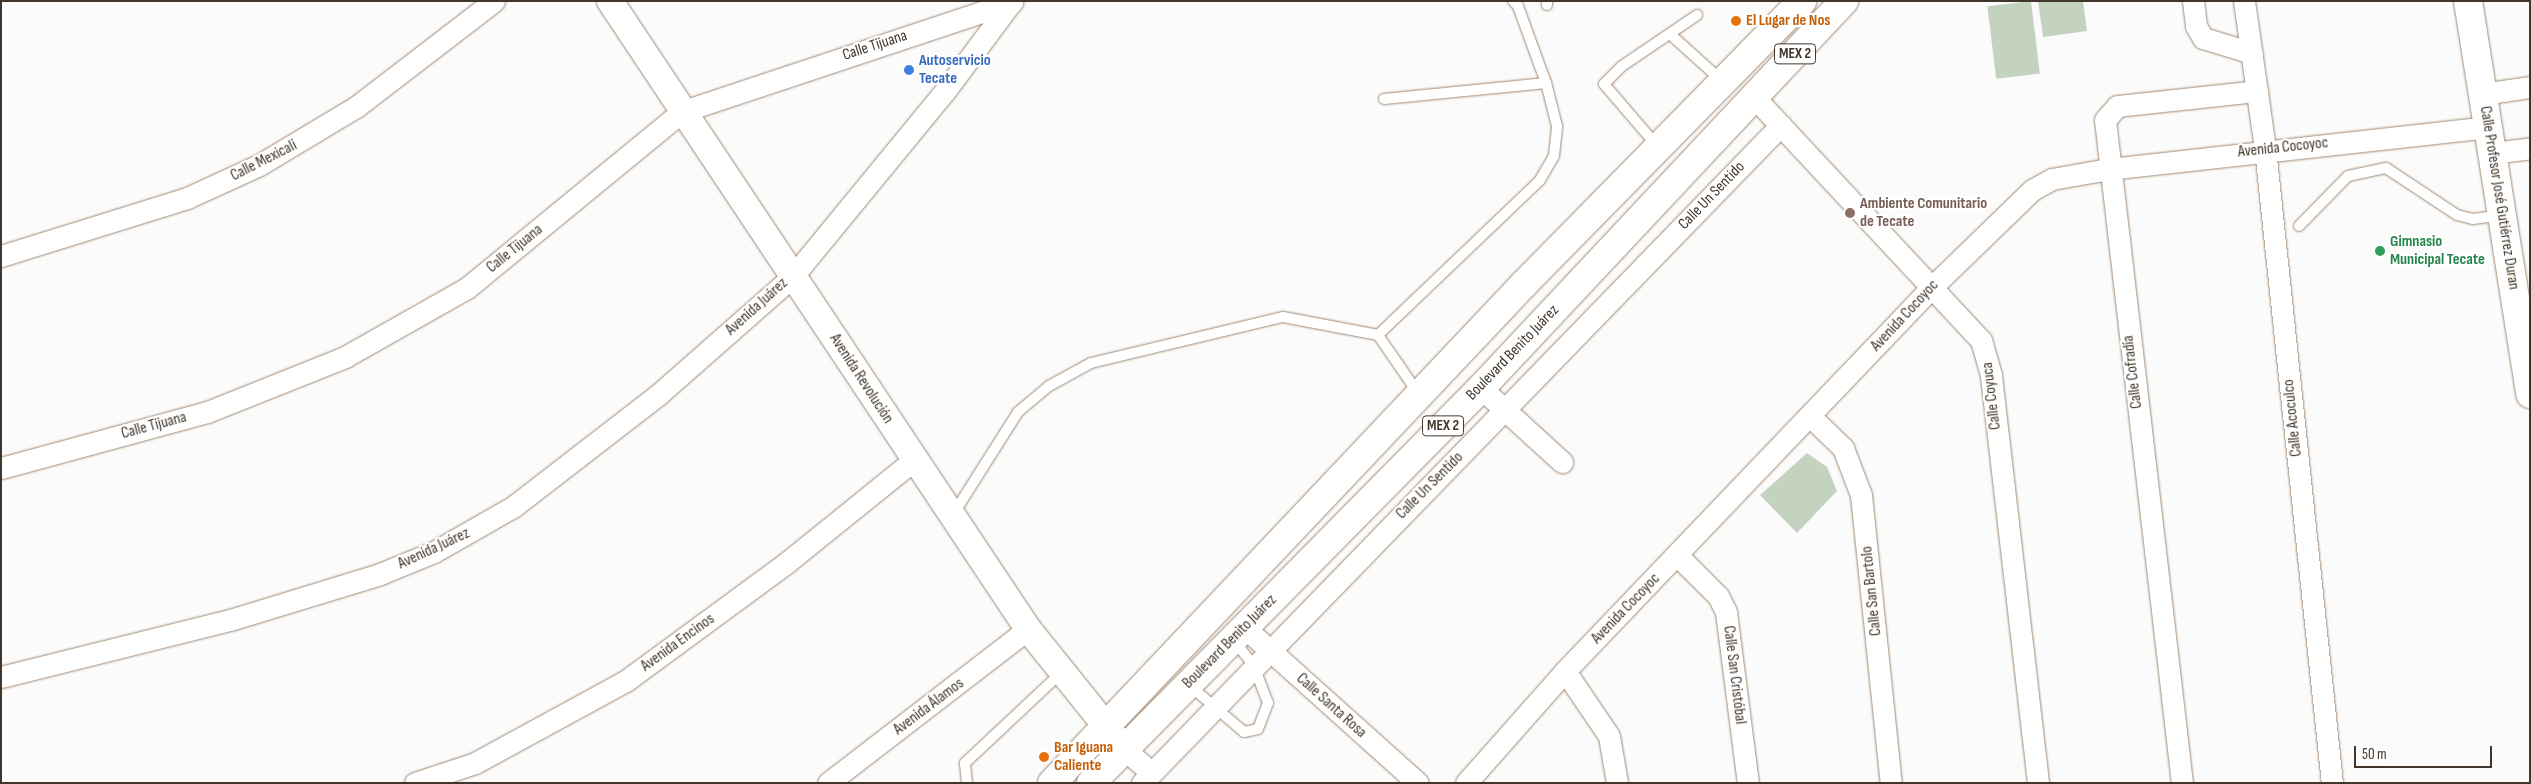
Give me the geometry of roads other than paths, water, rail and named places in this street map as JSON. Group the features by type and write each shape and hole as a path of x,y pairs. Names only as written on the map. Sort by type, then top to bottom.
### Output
{"main road":[{"name":"Boulevard Benito Juárez","path":"1052,783 1420,395 1802,1"},
{"name":"Calle Profesor José Gutiérrez Duran","path":"2468,1 2502,215 2524,327 2530,394"},
{"name":"Boulevard Benito Juárez","path":"1091,783 1480,388 1755,98 1838,4"}],"street":[{"name":"Calle Mexicali","path":"1,256 142,214 259,165 356,107 494,1"},
{"name":"Avenida Revolución","path":"610,1 681,112 793,276 1028,629 1105,728 1124,748"},
{"path":"2193,1 2196,26 2203,38 2252,53"},
{"name":"Calle Acoculco","path":"2244,1 2265,150 2332,783"},
{"name":"Calle Tijuana","path":"1,468 207,412 346,357 467,288 681,112 1012,2"},
{"name":"Avenida Juárez","path":"1,678 230,620 380,574 434,552 513,506 594,447 793,276 1012,2"},
{"path":"2482,94 2530,87"},
{"name":"Calle Cofradía","path":"2182,783 2109,169 2105,120 2117,106 2257,91"},
{"name":"Calle Coyuca","path":"1755,98 1982,340 1988,356 2038,783"},
{"name":"Calle Un Sentido","path":"1147,778 1261,658 1781,125"},
{"name":"Avenida Cocoyoc","path":"1466,783 1565,671 1678,556 1932,287 2032,190 2052,179 2109,169 2265,150 2490,140 2530,148"},
{"path":"1480,388 1562,462"},
{"name":"Calle San Bartolo","path":"1810,417 1843,448 1861,495 1891,783"},
{"name":"Avenida Encinos","path":"415,783 483,758 627,680 785,564 914,460"},
{"name":"Calle San Cristóbal","path":"1678,556 1718,596 1726,612 1748,783"},
{"name":"Avenida Álamos","path":"828,783 1028,629"},
{"name":"Calle Santa Rosa","path":"1239,634 1261,658 1418,783"},
{"path":"1565,671 1609,736 1618,783"},
{"path":"1124,748 1147,778"}],"lane":[{"path":"1378,335 1540,180 1554,156 1557,126 1546,83 1518,6 1512,1"},
{"path":"1658,148 1604,84 1622,66 1697,15"},
{"path":"1670,34 1723,82"},
{"path":"1384,99 1546,83"},
{"path":"2298,226 2348,176 2386,168 2457,215 2473,219 2502,215"},
{"path":"952,516 1018,412 1049,386 1091,364 1283,317 1378,335 1420,395"},
{"path":"1188,684 1244,732 1258,729 1268,703 1261,658"},
{"path":"967,783 965,763 1061,673"}],"place":[{"name":"El Lugar de Nos","path":"1736,21"},
{"name":"Autoservicio Tecate","path":"909,70"},
{"name":"Ambiente Comunitario de Tecate","path":"1850,213"},
{"name":"Gimnasio Municipal Tecate","path":"2380,251"},
{"name":"Bar Iguana Caliente","path":"1044,757"}]}
